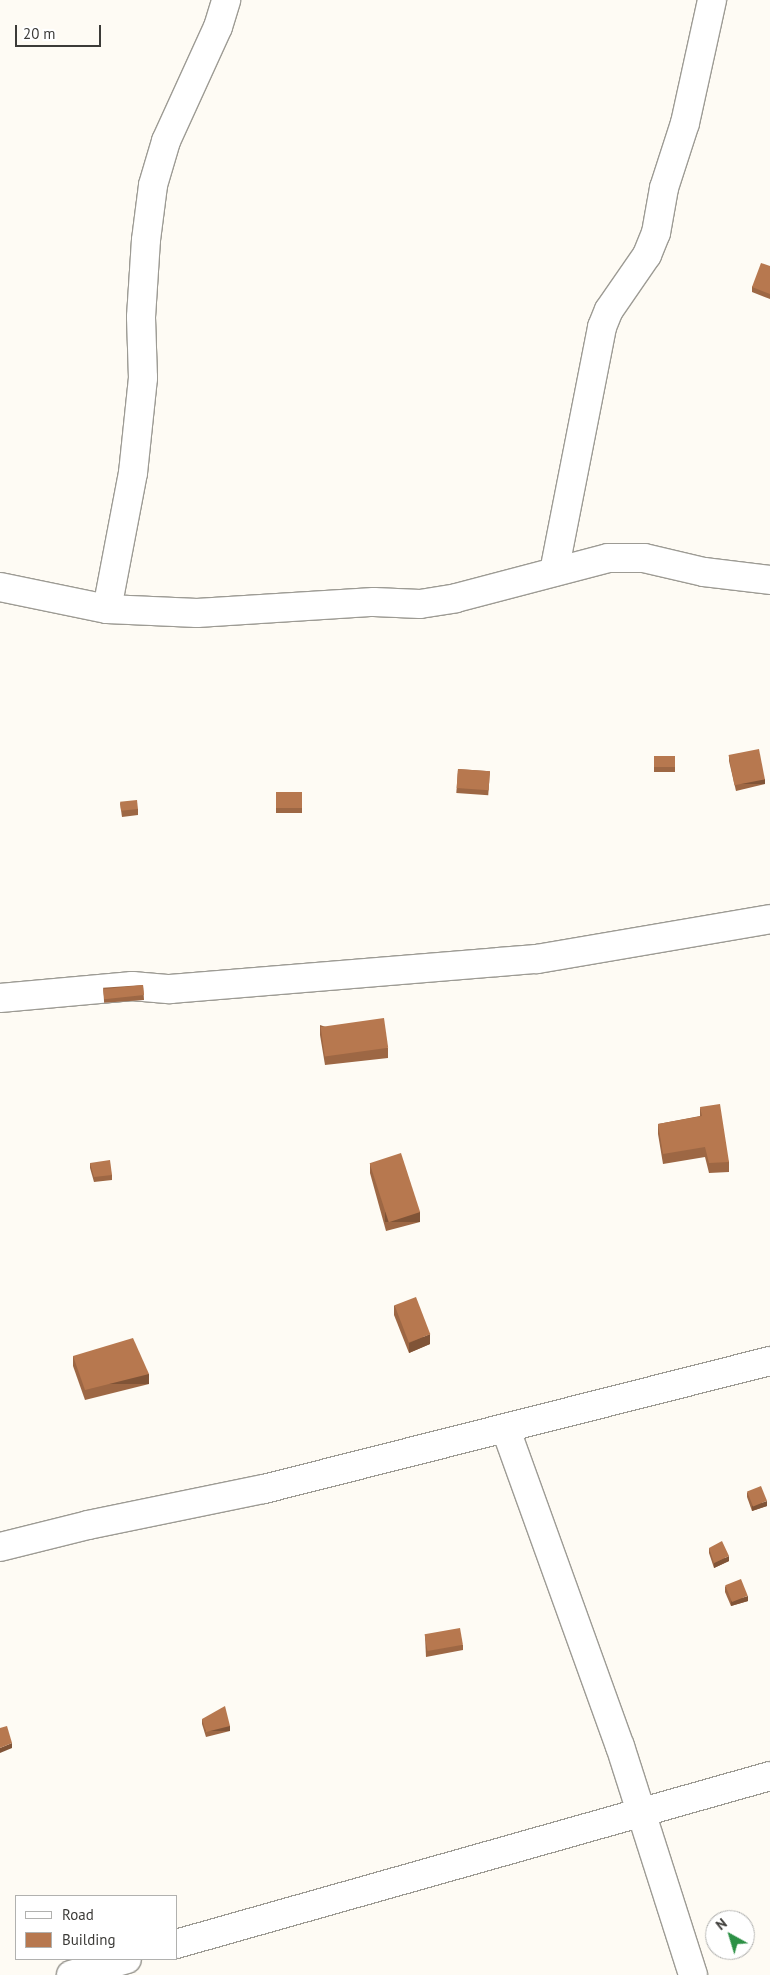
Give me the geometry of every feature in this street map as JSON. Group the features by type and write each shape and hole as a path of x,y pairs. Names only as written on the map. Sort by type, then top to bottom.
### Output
{"street":[{"path":"107,609 133,473 142,378 141,317 146,240 153,185 166,141 218,27 226,0"},
{"path":"554,572 602,327 609,310 647,255 656,233 664,188 685,122 712,0"},
{"path":"0,587 107,609 196,613 374,602 420,604 456,598 608,558 644,558 704,572 770,580"},
{"path":"0,998 132,986 170,989 537,959 770,919"},
{"path":"0,1547 88,1525 264,1489 506,1430 770,1361"},
{"path":"506,1430 642,1812 693,1975"},
{"path":"178,1943 770,1776"},
{"path":"71,1975 124,1960"}],"building":[{"path":"761,263 770,266 770,294 752,287"},
{"path":"759,749 765,779 734,785 729,755"},
{"path":"654,756 675,756 675,767 654,767"},
{"path":"458,769 490,771 489,790 457,788"},
{"path":"276,792 302,792 302,808 276,808"},
{"path":"137,800 138,809 121,811 120,802"},
{"path":"143,985 144,995 104,999 103,989"},
{"path":"384,1018 388,1048 325,1057 321,1027"},
{"path":"720,1104 729,1162 709,1163 705,1147 663,1154 658,1124 702,1116 700,1107"},
{"path":"401,1153 420,1212 389,1222 370,1163"},
{"path":"110,1160 112,1175 94,1177 90,1163"},
{"path":"416,1297 430,1334 409,1343 395,1305"},
{"path":"133,1338 149,1374 85,1390 73,1356"},
{"path":"761,1486 767,1501 753,1506 747,1492"},
{"path":"722,1541 729,1556 714,1563 709,1548"},
{"path":"741,1579 748,1596 732,1602 725,1585"},
{"path":"460,1628 463,1645 427,1651 425,1634"},
{"path":"225,1706 230,1726 206,1732 202,1719"},
{"path":"7,1726 12,1743 0,1748 0,1728"}]}
